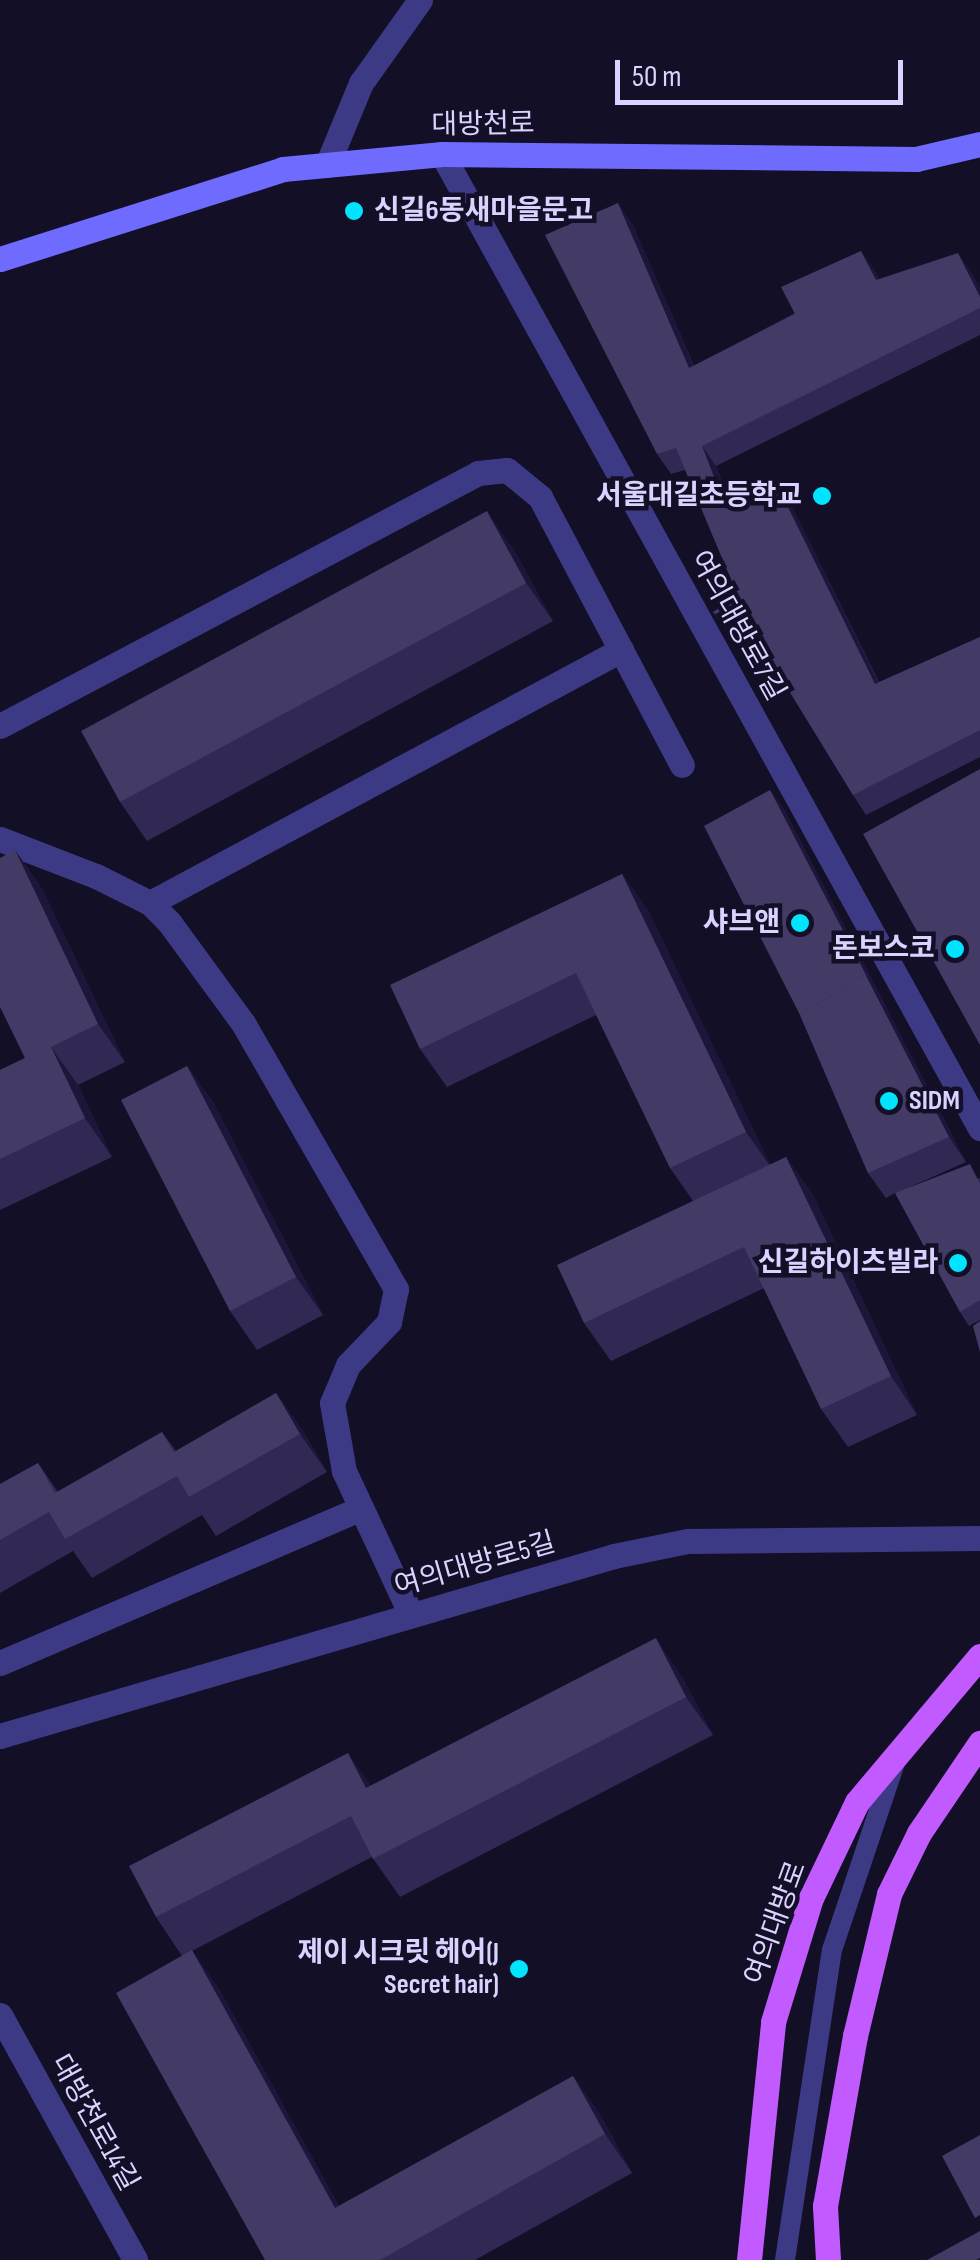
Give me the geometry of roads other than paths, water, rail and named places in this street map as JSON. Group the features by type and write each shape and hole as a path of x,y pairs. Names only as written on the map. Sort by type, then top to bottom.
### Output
{"main road":[{"name":"대방천로","path":"0,259 283,169 442,154 916,158 980,144"},
{"name":"여의대방로","path":"749,2260 773,2022 789,1962 857,1802 902,1742 980,1656"},
{"path":"828,2260 824,2222 854,2036 889,1894 918,1833 980,1743"}],"street":[{"path":"326,165 361,83 420,0"},
{"name":"여의대방로7길","path":"442,154 980,1128"},
{"path":"0,726 478,473 507,470 540,496 682,765"},
{"path":"150,903 621,650"},
{"path":"0,839 150,903 244,1023 396,1289 389,1322 348,1365 332,1403 344,1471 411,1615"},
{"path":"0,1663 362,1508"},
{"name":"여의대방로5길","path":"0,1736 411,1615 688,1541 980,1538"},
{"name":"대방천로14길","path":"0,2015 135,2260"}],"lane":[{"path":"785,2260 832,1950 902,1742"},
{"path":"818,2260 824,2222"}],"place":[{"name":"신길6동새마을문고","path":"354,211"},
{"name":"서울대길초등학교","path":"822,496"},
{"name":"샤브앤","path":"800,923"},
{"name":"돈보스코","path":"955,949"},
{"name":"SIDM","path":"889,1101"},
{"name":"신길하이츠빌라","path":"958,1263"},
{"name":"제이 시크릿 헤어(J Secret hair)","path":"519,1969"}]}
